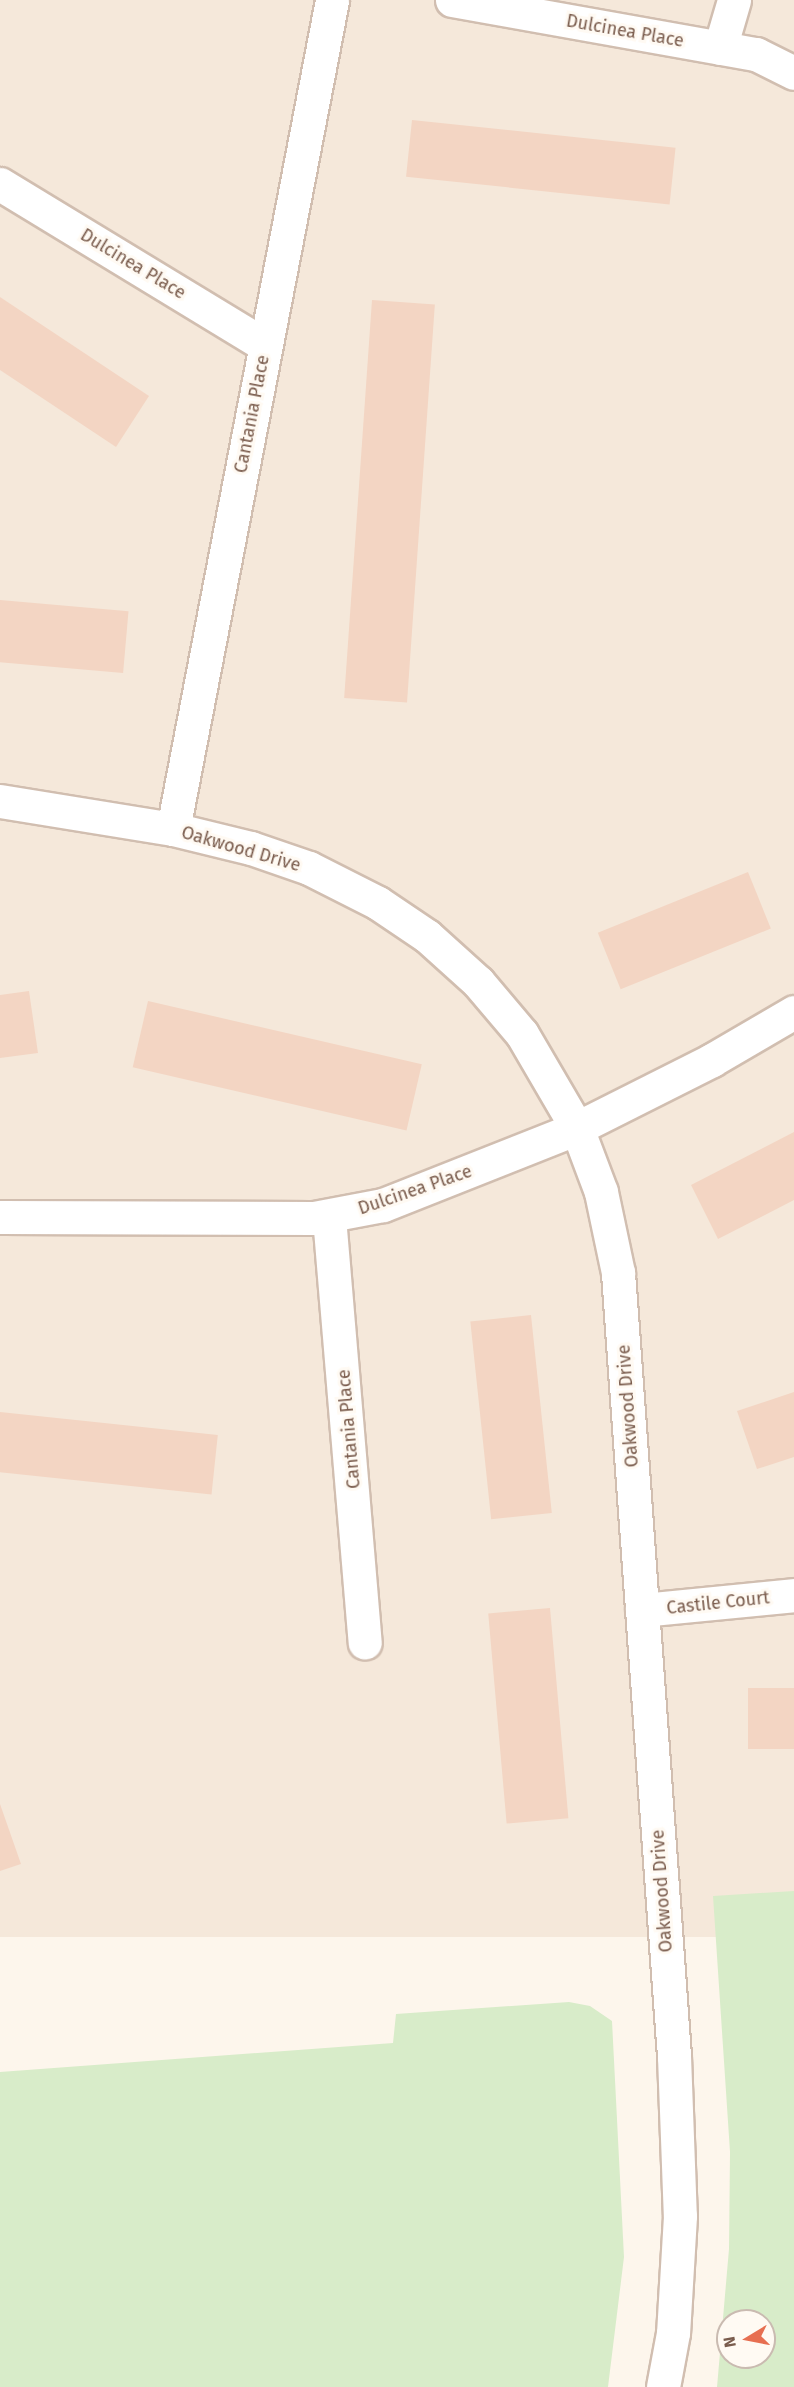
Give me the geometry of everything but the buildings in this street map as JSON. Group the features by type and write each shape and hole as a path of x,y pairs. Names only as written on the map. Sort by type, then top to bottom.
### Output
{"street":[{"name":"Cantania Place","path":"173,829 332,0"},
{"name":"Dulcinea Place","path":"452,0 756,54 794,73"},
{"path":"720,48 734,0"},
{"name":"Dulcinea Place","path":"0,184 265,345"},
{"name":"Oakwood Drive","path":"0,801 173,829 251,848 309,868 378,903 427,936 478,982 522,1034 577,1128 601,1192 618,1273 674,2056 680,2216 673,2333 663,2387"},
{"name":"Dulcinea Place","path":"0,1217 329,1216 384,1205 577,1128 712,1060 794,1012"},
{"name":"Cantania Place","path":"329,1216 365,1642"},
{"name":"Castile Court","path":"642,1610 794,1595"}],"shaded area":[{"path":"0,0 794,0 794,1937 0,1937"}],"green space":[{"path":"794,1891 794,2387 717,2387 719,2369 776,2369 776,2309 724,2309 729,2249 730,2152 713,1896"},
{"path":"569,2002 590,2006 612,2021 624,2257 608,2387 0,2387 0,2072 393,2043 396,2014"}]}
